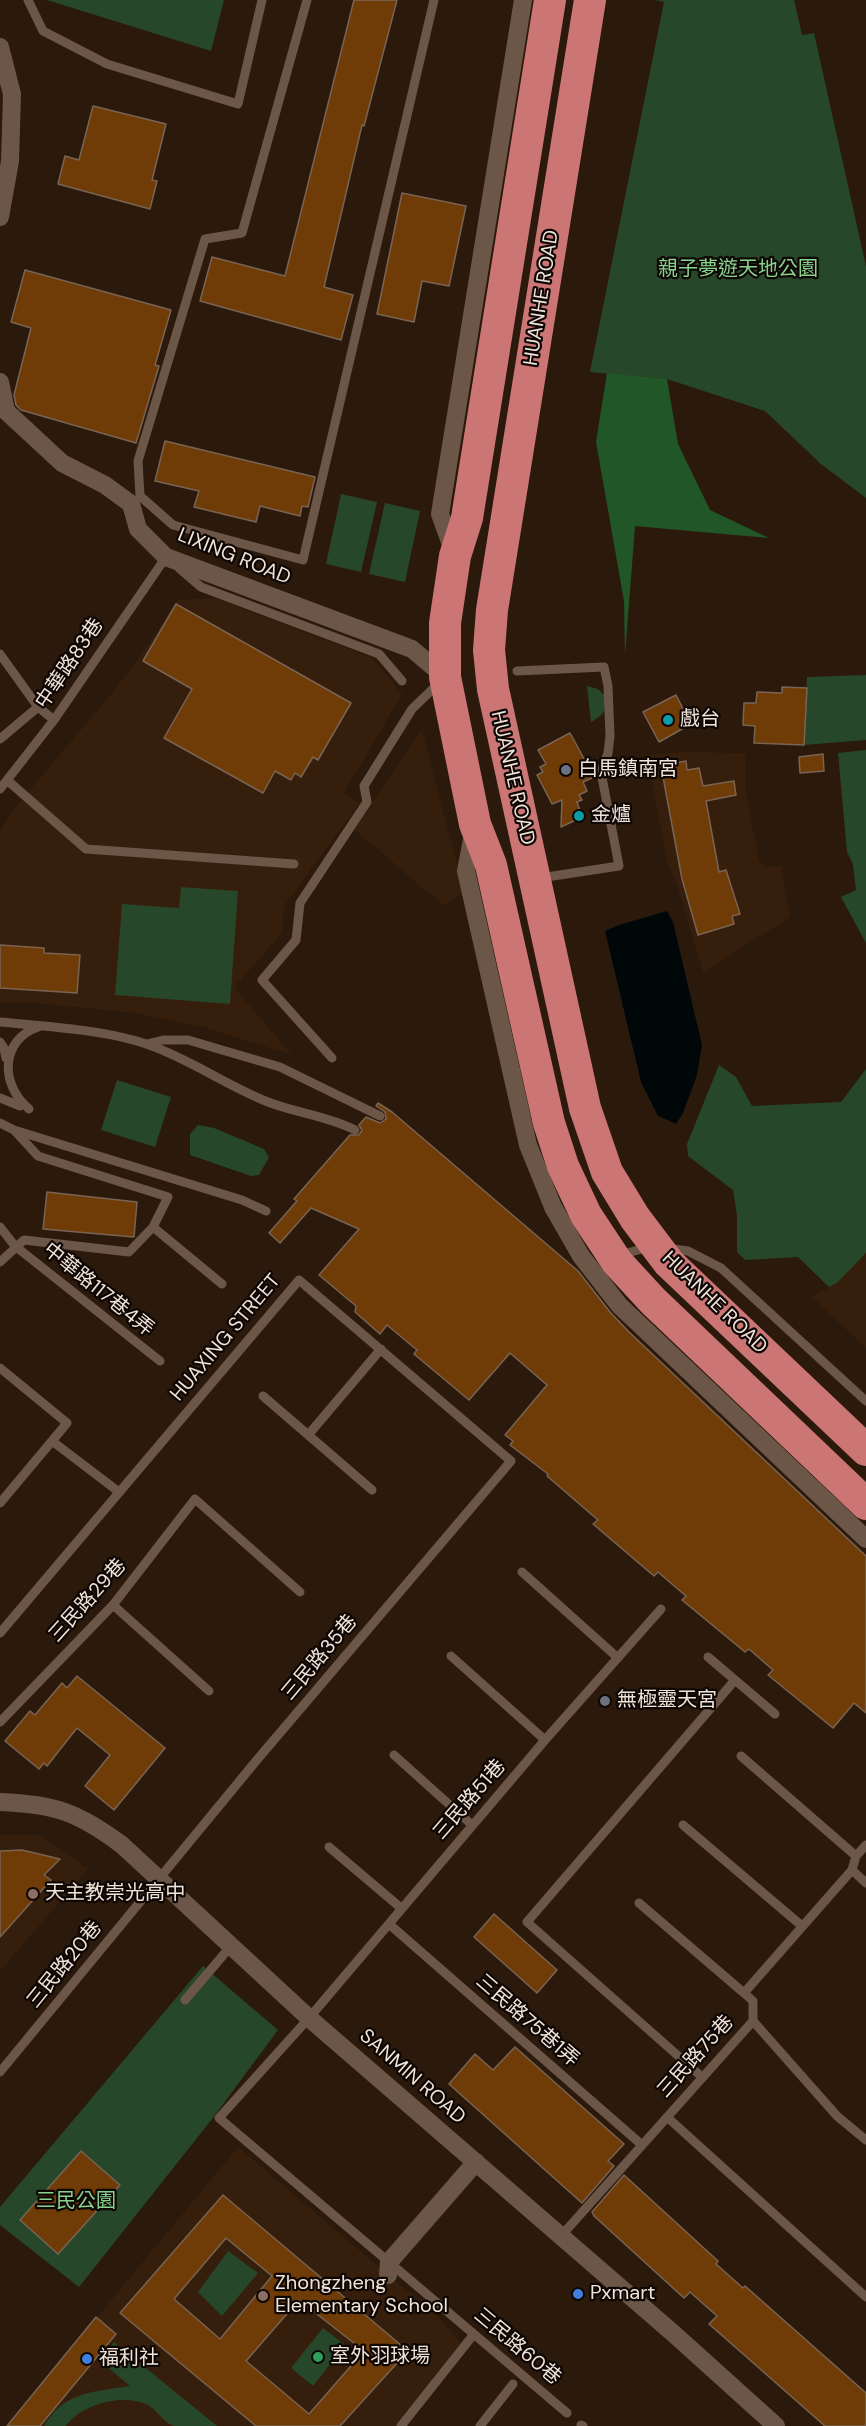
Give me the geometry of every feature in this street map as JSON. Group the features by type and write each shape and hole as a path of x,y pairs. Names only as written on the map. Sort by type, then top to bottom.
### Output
{"highway":[{"name":"HUANHE ROAD","path":"550,0 467,518 455,556 445,623 446,677 475,824 491,865 549,1123 563,1166 586,1215 617,1262 653,1301 866,1504"},
{"name":"HUANHE ROAD","path":"590,0 494,598 489,650 492,688 585,1108 608,1172 635,1218 669,1263 866,1450"}],"street":[{"name":"HUANHE ROAD","path":"455,556 440,514 523,0"},
{"path":"0,47 12,94 10,161 0,217"},
{"name":"LIXING ROAD","path":"0,382 6,411 62,463 105,485 130,504 138,529 166,557 412,649 446,677"},
{"name":"HUANHE ROAD","path":"475,824 466,871 528,1144 553,1207 581,1256 619,1305 866,1539"},
{"name":"SANMIN ROAD","path":"0,1802 35,1803 57,1809 94,1824 122,1845 309,2018 776,2426"},
{"path":"389,2269 476,2162"}],"lane":[{"path":"28,0 44,31 107,64 238,104 262,0"},
{"path":"307,0 242,233 205,239 138,461 140,496 173,525 303,560 434,0"},
{"path":"166,557 201,586 379,654 402,681"},
{"name":"中華路83巷","path":"0,789 54,720 166,557"},
{"path":"0,654 38,707 54,720"},
{"path":"517,671 604,667 608,686 610,736 608,753 601,772 619,866 535,879"},
{"path":"332,1058 262,980 296,940 300,903 367,802 364,786 412,709 446,677"},
{"path":"0,739 38,707"},
{"path":"7,780 86,849 294,864"},
{"path":"0,1022 123,1037 147,1044 246,1093 293,1110 345,1124 355,1130"},
{"path":"6,1060 10,1050 22,1035 40,1026"},
{"path":"147,1044 163,1040 188,1040 280,1067 380,1116"},
{"path":"0,1042 4,1048 5,1075 9,1088 17,1100 29,1109 0,1098"},
{"path":"0,1123 14,1130 242,1200 266,1211"},
{"path":"0,1262 24,1240 129,1252 153,1227 168,1197 38,1156 14,1130"},
{"name":"中華路117巷4弄","path":"0,1227 15,1246 160,1361"},
{"path":"153,1227 222,1284"},
{"path":"583,1278 612,1258 650,1247 688,1251 721,1268 866,1401"},
{"name":"HUAXING STREET","path":"0,1633 299,1280 511,1461"},
{"path":"309,1434 381,1349"},
{"path":"0,1368 66,1423 0,1503"},
{"path":"263,1396 372,1490"},
{"path":"52,1441 120,1492"},
{"name":"三民路35巷","path":"158,1880 511,1461"},
{"name":"三民路29巷","path":"0,1722 113,1605 195,1499 300,1592"},
{"path":"522,1572 618,1658"},
{"path":"113,1605 209,1691"},
{"name":"三民路51巷","path":"309,2018 545,1740 661,1609"},
{"path":"451,1656 545,1740"},
{"path":"708,1657 776,1714"},
{"path":"702,2077 527,1922 735,1680"},
{"path":"394,1755 472,1825"},
{"path":"741,1756 856,1856"},
{"path":"683,1825 802,1926"},
{"path":"866,1845 856,1856 852,1870 866,1882"},
{"path":"328,1847 401,1908"},
{"name":"三民路75巷","path":"561,2236 753,2021 753,2001 744,1993 852,1870"},
{"name":"三民路20巷","path":"0,2072 158,1880"},
{"path":"639,1903 744,1993"},
{"name":"三民路75巷1弄","path":"389,1924 642,2145"},
{"path":"184,2000 231,1946"},
{"name":"三民路60巷","path":"309,2018 219,2118 389,2269 474,2334 567,2412"},
{"path":"753,2021 837,2116 866,2140"},
{"path":"667,2117 866,2297"},
{"path":"401,2426 474,2334"},
{"path":"480,2426 513,2384"}],"shaded area":[{"path":"215,598 372,658 402,694 344,793 359,804 284,906 282,933 234,987 292,1055 204,1027 135,1013 26,1002 0,1002 0,832 17,805 108,698 145,650 177,600"},
{"path":"422,729 464,892 444,906 354,829"},
{"path":"685,752 745,753 745,789 759,861 766,867 781,866 790,917 703,972 677,885 667,862 647,755"},
{"path":"667,911 673,922 702,1045 697,1075 683,1113 676,1124 658,1116 641,1082 605,931"},
{"path":"866,1253 866,1348 812,1297 837,1283"},
{"name":"天主教崇光高中","path":"0,1835 39,1835 88,1869 0,1971"},
{"name":"Zhongzheng Elementary School","path":"238,2147 438,2317 461,2343 396,2426 7,2426"}],"green space":[{"path":"47,0 224,0 211,51"},
{"name":"親子夢遊天地公園","path":"655,0 794,0 802,35 814,33 866,266 866,498 821,464 765,411 667,379 590,372 664,2"},
{"path":"607,373 667,379 678,444 710,510 769,538 635,526 625,655 624,601 596,442"},
{"path":"341,494 377,502 361,572 326,564"},
{"path":"385,503 420,511 405,582 369,574"},
{"path":"866,675 866,740 804,745 807,677"},
{"path":"587,686 598,689 606,697 603,712 591,722"},
{"path":"866,750 866,943 841,897 856,890 853,864 847,852 838,753"},
{"path":"181,887 238,891 230,1004 115,995 122,904 179,908"},
{"path":"719,1065 736,1077 752,1106 841,1102 866,1069 866,1253 837,1283 829,1287 798,1257 745,1260 737,1252 737,1215 733,1190 688,1156 687,1144"},
{"path":"117,1080 171,1097 155,1147 101,1130"},
{"path":"198,1125 214,1128 264,1149 269,1157 259,1175 251,1176 190,1155 190,1134"},
{"name":"三民公園","path":"203,1966 278,2030 212,2119 79,2287 0,2225 0,2207"},
{"path":"228,2251 258,2273 222,2316 198,2292"},
{"name":"室外羽球場","path":"323,2328 345,2345 313,2386 291,2368"},
{"path":"114,2342 217,2426 171,2425 146,2404 125,2400 92,2407 73,2418 66,2426 44,2426 61,2406 81,2395 130,2386 99,2360"}],"building":[{"path":"354,0 397,0 364,126 362,125 324,287 353,295 341,340 200,301 212,257 285,276"},
{"path":"93,106 166,124 152,180 157,181 150,209 58,184 65,156 79,160"},
{"path":"402,193 466,206 449,286 422,281 414,322 377,314"},
{"path":"25,270 171,310 155,365 159,366 136,443 21,410 16,405 14,395 31,328 11,322"},
{"path":"165,441 315,477 308,507 302,506 300,516 260,506 256,522 194,507 199,491 155,481"},
{"path":"176,604 351,703 318,760 313,757 301,777 295,773 291,780 275,771 263,793 164,738 192,689 143,661"},
{"path":"782,687 807,688 804,745 754,743 755,726 743,725 744,703 756,703 757,692 782,693"},
{"name":"戲台","path":"676,695 691,724 659,742 643,712"},
{"name":"白馬鎮南宮","path":"570,733 594,777 583,782 587,791 579,795 582,800 577,802 582,817 561,827 562,800 552,804 537,775 543,772 540,767 546,764 538,750"},
{"path":"823,754 824,771 800,773 799,757"},
{"path":"686,761 687,770 699,768 703,786 734,781 736,795 706,801 719,872 726,870 740,914 732,916 734,924 698,935 682,879 661,766"},
{"path":"0,945 44,948 44,953 80,955 77,993 0,988"},
{"path":"378,1103 392,1112 578,1271 629,1332 866,1556 866,1713 854,1703 833,1728 768,1675 773,1670 749,1649 745,1652 682,1600 686,1596 658,1572 654,1576 593,1524 598,1520 547,1476 548,1474 510,1445 513,1441 505,1435 547,1385 510,1353 469,1400 414,1354 417,1350 387,1325 380,1334 355,1312 356,1306 319,1275 359,1229 311,1208 280,1243 269,1233 297,1201 294,1199 350,1135 359,1135 362,1130 359,1125 366,1117 380,1123 386,1119 385,1112 376,1106"},
{"path":"47,1192 137,1202 134,1237 43,1229"},
{"path":"77,1676 165,1748 114,1810 85,1786 110,1755 77,1728 47,1766 44,1763 39,1769 5,1741 30,1711 35,1715 62,1683 67,1688"},
{"path":"22,1850 60,1859 44,1875 51,1880 0,1937 0,1851"},
{"path":"494,1914 557,1970 537,1993 474,1937"},
{"path":"515,2047 624,2144 608,2161 614,2166 582,2203 449,2084 475,2054 493,2070"},
{"path":"81,2151 120,2185 58,2254 20,2220"},
{"path":"624,2175 718,2261 716,2264 743,2288 745,2286 866,2393 866,2426 825,2426 709,2324 717,2316 690,2292 684,2298 594,2216 592,2212"},
{"path":"223,2195 408,2351 340,2426 256,2426 120,2313","holes":["226,2238 272,2276 220,2339 174,2299","299,2300 364,2351 309,2414 246,2361"]},
{"path":"96,2317 116,2334 40,2426 7,2426"}],"place":[{"name":"戲台","path":"668,720"},
{"name":"白馬鎮南宮","path":"566,770"},
{"name":"金爐","path":"579,816"},
{"name":"無極靈天宮","path":"605,1701"},
{"name":"天主教崇光高中","path":"33,1894"},
{"name":"Pxmart","path":"578,2294"},
{"name":"Zhongzheng Elementary School","path":"263,2296"},
{"name":"室外羽球場","path":"318,2357"},
{"name":"福利社","path":"87,2359"}]}
